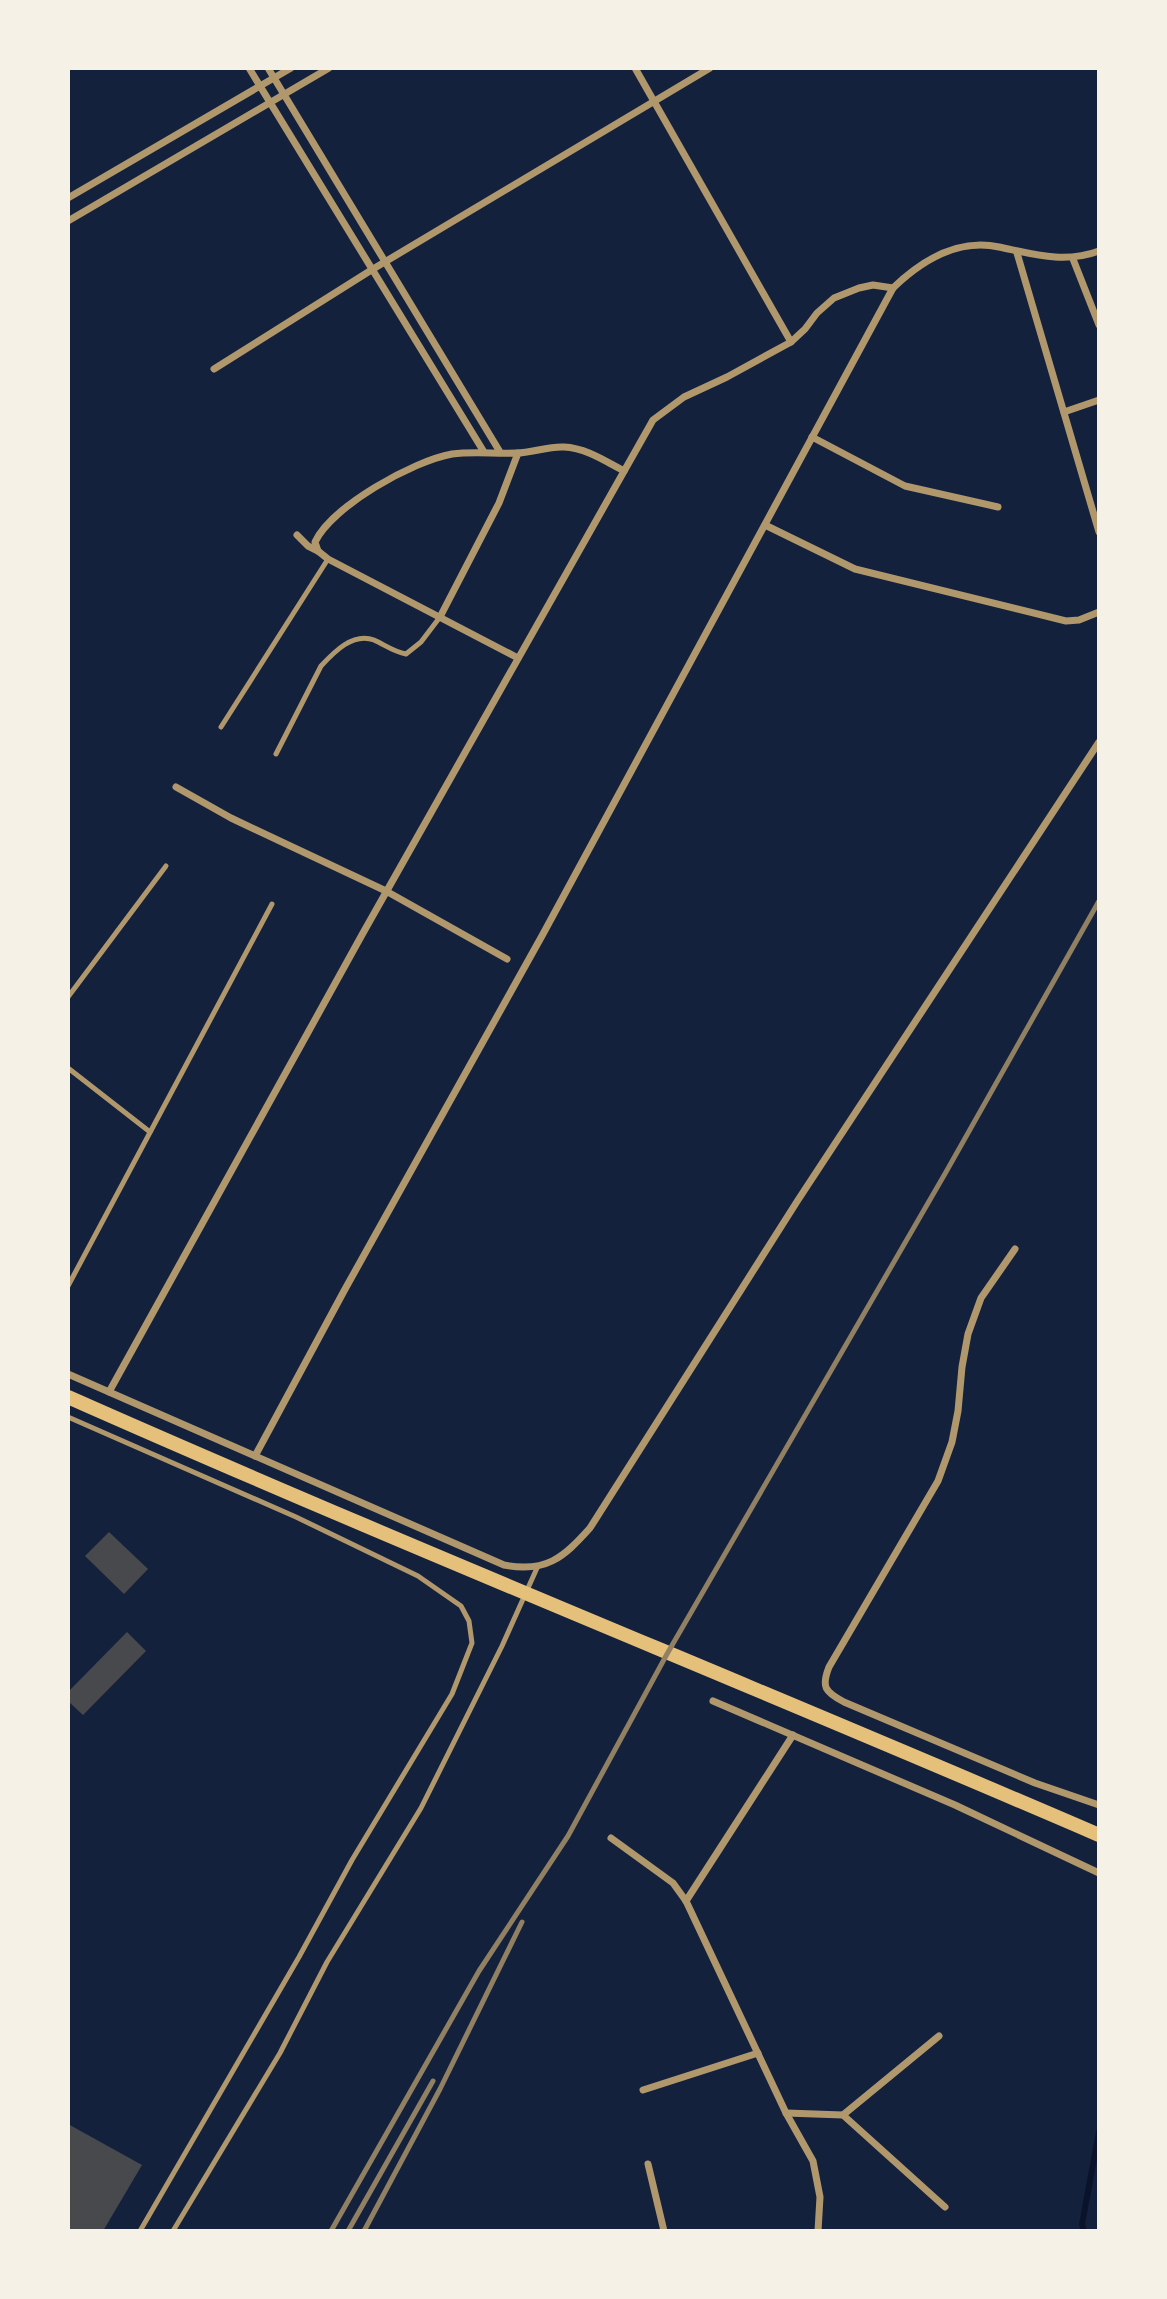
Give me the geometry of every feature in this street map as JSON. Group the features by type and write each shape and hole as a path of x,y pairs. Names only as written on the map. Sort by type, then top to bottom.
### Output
{"main road":[{"path":"68,1397 490,1579 798,1706 1099,1835"}],"street":[{"path":"249,68 484,452"},
{"path":"268,68 500,452"},
{"path":"68,198 290,68"},
{"path":"68,221 329,68"},
{"path":"635,68 790,342"},
{"path":"214,369 386,261 710,68"},
{"path":"255,1456 556,910 893,288 915,267 941,253 975,246 997,246 1017,253 1073,259 1099,251"},
{"path":"1017,253 1099,533"},
{"path":"1073,259 1099,324"},
{"path":"109,1392 386,891 653,420 684,397 790,342 805,329 817,313 846,292 873,285 893,288"},
{"path":"1065,412 1099,400"},
{"path":"813,437 905,486 998,507"},
{"path":"318,551 315,542 320,532 355,500 426,462 449,455 518,453 565,447 591,453 624,471"},
{"path":"440,617 499,503 518,453"},
{"path":"765,525 855,569 1066,621 1079,620 1099,612"},
{"path":"297,534 308,546 328,559 518,658"},
{"path":"68,1374 504,1565 537,1567 553,1561 570,1550 590,1528 805,1189 1099,742"},
{"path":"176,786 230,818 386,891 507,959"},
{"path":"1015,1250 981,1298 968,1334 954,1431 938,1480 829,1667 824,1679 825,1688 832,1696 844,1702 907,1729 1035,1783 1099,1805"},
{"path":"713,1701 955,1805 1099,1873"},
{"path":"686,1901 793,1735"},
{"path":"611,1838 673,1883 686,1901 786,2113 813,2161 820,2197 816,2230"},
{"path":"843,2115 939,2036"},
{"path":"643,2090 758,2053"},
{"path":"786,2113 843,2115 945,2207"},
{"path":"648,2164 664,2231"}],"lane":[{"path":"220,727 328,559"},
{"path":"276,754 321,666 332,654 362,637 406,654 421,642 440,617"},
{"path":"68,997 166,866"},
{"path":"68,1286 272,904"},
{"path":"68,1068 150,1132"},
{"path":"68,1417 296,1517 418,1576 461,1606 469,1621 472,1643 452,1694 352,1860 299,1957 140,2231"},
{"path":"173,2231 280,2053 327,1962 421,1808 502,1646 537,1567"}],"building":[{"path":"109,1532 148,1569 124,1594 85,1556"},
{"path":"127,1632 146,1651 83,1715 68,1701 68,1692"},
{"path":"68,2124 142,2165 103,2231 68,2231"}],"waterway":[{"path":"1084,2231 1082,2224 1099,2132"}],"railway":[{"path":"331,2231 479,1971 568,1836 667,1654 946,1172 1099,901"},
{"path":"364,2231 440,2089 522,1922"},
{"path":"348,2231 433,2081"}]}
